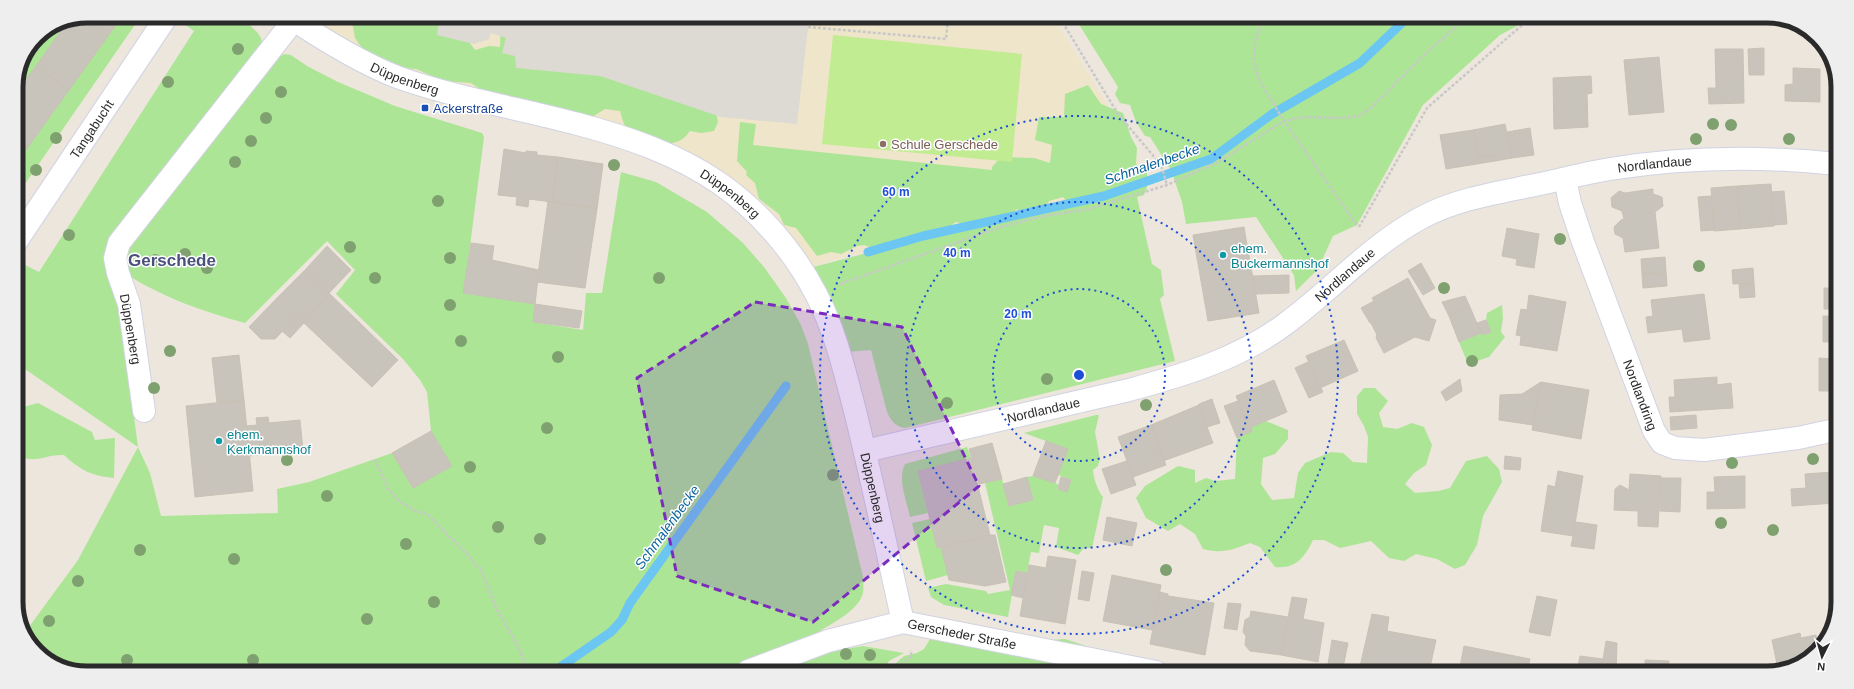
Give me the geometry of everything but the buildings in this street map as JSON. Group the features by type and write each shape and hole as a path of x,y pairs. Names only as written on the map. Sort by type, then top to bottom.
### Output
{"street":[{"name":"Tangabucht","path":"23,232 162,23"},
{"name":"Düppenberg","path":"144,411 129,304 118,273 115,258 119,243 287,23"},
{"name":"Düppenberg","path":"299,23 336,46 395,76 451,93 553,117 632,140 662,152 724,187 743,202 791,255 815,293 838,347 865,451 903,622"},
{"name":"Nordlandaue","path":"865,451 1129,390 1167,380 1237,354 1263,340 1284,326 1374,249 1420,218 1457,202 1631,166 1715,160 1779,160 1831,164"},
{"name":"Nordlandring","path":"1565,179 1570,203 1600,287 1651,424 1658,439 1662,443 1674,448 1704,450 1790,440 1831,431"},
{"name":"Gerscheder Straße","path":"761,666 828,641 903,622 1126,666"}],"path":[{"path":"808,27 946,39 948,23"},
{"path":"1063,23 1118,114 1161,165 1166,183"},
{"path":"1262,23 1255,41 1254,61 1259,80 1284,121 1374,249"},
{"path":"860,277 1000,227 1044,216 1088,209 1166,183 1216,163 1284,121 1305,117 1340,118 1359,116 1374,105 1425,54 1460,23"},
{"path":"1358,227 1428,108 1504,39 1524,23"},
{"path":"375,460 388,489 399,501 416,511 427,514 470,557 476,566 480,568 497,610 517,644 526,666"},
{"path":"899,666 912,656"}],"highlighted area":[{"path":"755,302 902,327 979,486 813,622 677,576 637,378"}],"shaded area":[{"name":"Schule Gerschede","path":"301,23 1057,23 1115,117 1150,183 855,254 802,270 685,162 367,67"},
{"path":"439,23 808,23 797,124 721,117 600,76 516,68 515,56 502,53 506,38 491,33 489,39 474,44 437,35"}],"green space":[{"path":"136,23 23,187 23,87 24,75 34,52 42,42 52,34 75,24"},
{"path":"183,23 246,23 260,36 262,44 114,237 120,311 138,447 23,368 23,265 39,272 194,31"},
{"path":"352,23 450,23 467,39 475,50 489,46 500,47 501,23 507,23 572,66 715,107 718,122 714,131 701,133 690,131 686,136 676,142 666,143 647,140 629,131 624,123 620,111 605,109 589,119 547,107 536,101 518,102 499,94 481,90 471,83 444,81 416,69 397,68 362,48 355,38"},
{"path":"1078,23 1522,23 1500,35 1423,105 1357,225 1333,236 1318,269 1296,291 1294,275 1256,217 1186,224 1182,202 1171,170 1150,137 1145,136 1136,122 1130,105 1120,103 1115,94 1118,87"},
{"path":"833,35 1022,54 1012,162 822,144"},
{"path":"285,54 291,55 307,66 338,82 395,106 482,133 484,137 464,293 535,304 533,322 583,330 586,293 602,293 621,172 656,182 707,212 743,243 764,267 786,298 801,325 808,344 863,577 863,593 851,611 820,631 817,636 740,666 87,666 67,663 52,655 36,641 29,627 78,560 138,447 150,473 161,516 278,513 277,489 309,482 392,453 413,488 452,466 431,431 427,392 420,380 403,359 336,294 355,270 327,241 245,323 185,304 129,276 126,263 126,248 278,57"},
{"path":"1088,85 1101,104 1123,113 1131,137 1137,148 1136,164 1147,172 1147,187 1144,195 1137,197 1152,264 1161,270 1164,295 1160,299 1175,361 905,428 896,425 887,412 871,350 847,352 802,270 863,254 873,248 864,245 857,246 841,254 831,252 817,256 796,228 784,225 779,214 759,199 755,183 746,175 747,172 737,161 740,122 756,124 753,145 992,170 992,167 1001,157 1034,158 1050,163 1052,145 1035,140 1039,117 1064,117 1065,94","holes":["1063,197 1070,205 1043,212 1049,201","1017,209 1030,215 1003,221","957,222 973,229 945,232"]},
{"path":"1502,305 1503,318 1501,332 1505,337 1489,357 1468,364 1459,342 1481,333 1482,335 1491,332 1486,320 1487,313"},
{"path":"1364,388 1375,388 1388,401 1379,413 1383,427 1397,429 1412,423 1424,427 1432,445 1426,465 1414,473 1405,484 1415,493 1438,491 1450,488 1466,461 1487,456 1499,469 1502,482 1483,516 1477,545 1465,565 1455,569 1437,559 1416,554 1404,561 1389,558 1371,541 1340,548 1324,540 1313,540 1303,557 1294,564 1275,567 1260,547 1250,543 1238,548 1221,551 1203,549 1195,534 1180,524 1168,531 1146,518 1136,498 1145,486 1178,466 1195,470 1195,483 1206,478 1215,481 1235,479 1237,438 1243,429 1261,419 1288,430 1288,439 1275,454 1263,458 1261,484 1272,500 1294,498 1298,473 1305,463 1331,452 1343,453 1353,462 1367,463 1368,437 1357,414 1357,396"},
{"path":"38,403 92,432 95,440 115,438 114,478 93,474 75,465 64,455 35,459 24,458 23,407"},
{"path":"1099,415 1095,432 1100,459 1098,466 1093,470 1096,484 1103,497 1092,548 1084,548 1078,555 1056,547 1059,528 1044,525 1039,553 1031,552 1027,573 1016,571 1008,617 944,605 931,597 928,588 946,584 986,591 988,594 1010,590 985,483 1002,479 1009,506 1033,500 1027,477 1033,476 1055,483 1059,485 1058,489 1067,492 1071,480 1058,475 1068,449 1024,433"},
{"path":"967,447 971,458 918,471 928,513 910,517 902,483 905,464"},
{"path":"930,519 937,548 941,547 948,575 926,581 912,523"},
{"path":"936,629 1051,640 1065,639 1095,649 1104,666 893,666 904,656 917,653 924,649"},
{"path":"863,646 904,653 889,661 886,666 784,666 827,652"}],"waterway":[{"name":"Schmalenbecke","path":"868,252 923,236 1104,196 1211,159 1272,114 1360,63 1402,23"},
{"name":"Schmalenbecke","path":"562,666 611,632 622,620 630,603 786,386"}],"place":[{"name":"Ackerstraße","path":"425,108"},
{"name":"Schule Gerschede","path":"883,144"},
{"name":"ehem. Buckermannshof","path":"1223,255"},
{"name":"ehem. Kerkmannshof","path":"219,441"}],"district":[{"name":"Gerschede","path":"172,260"}]}
